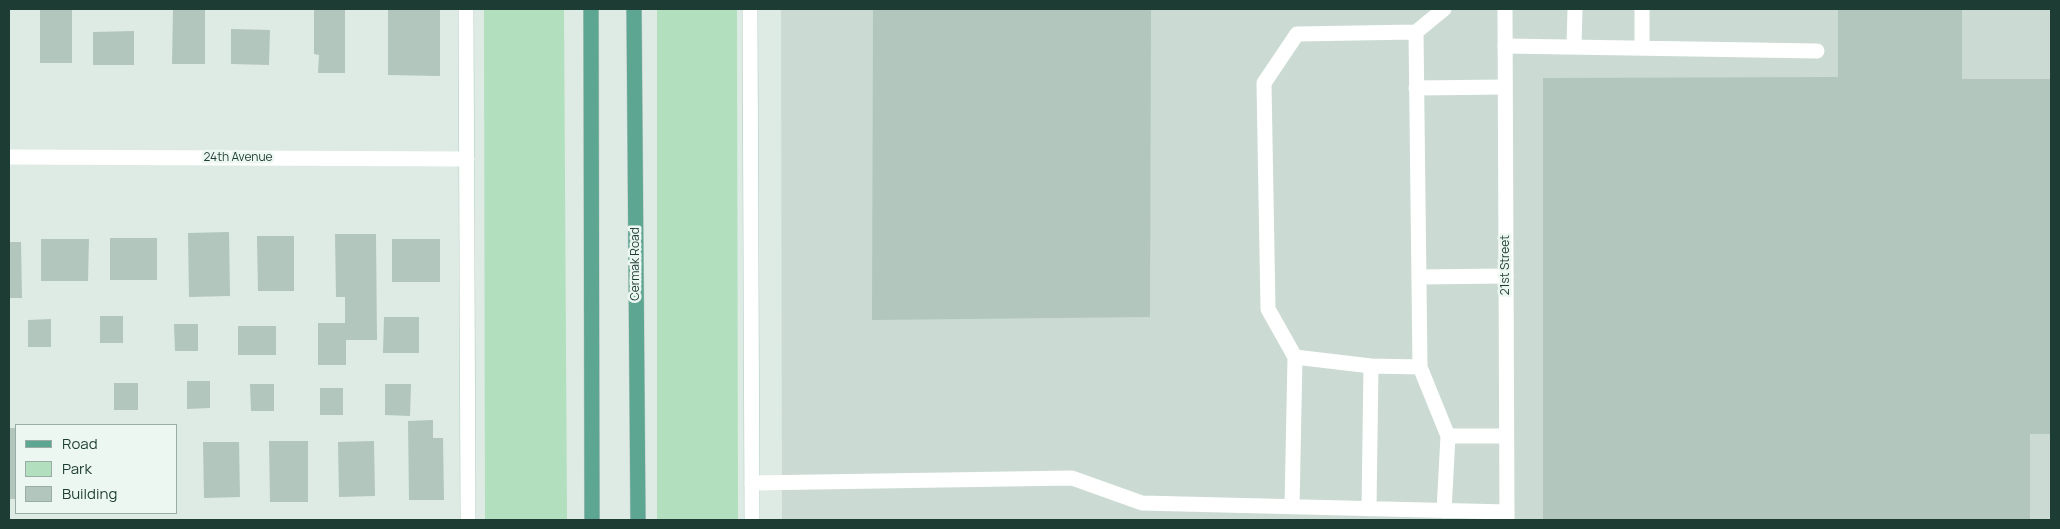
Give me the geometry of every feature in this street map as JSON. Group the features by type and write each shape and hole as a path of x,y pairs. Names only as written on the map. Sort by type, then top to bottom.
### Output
{"main road":[{"path":"466,9 468,520"},
{"path":"592,9 592,520"},
{"name":"Cermak Road","path":"634,9 638,520"},
{"path":"750,9 752,520"},
{"path":"1292,507 1295,356 1268,309 1264,83 1297,34 1416,32 1444,9"},
{"name":"21st Street","path":"1505,9 1507,516"},
{"path":"1574,47 1575,9"},
{"path":"1642,9 1642,48"},
{"path":"1416,32 1420,367 1448,436 1444,511"},
{"path":"1505,46 1817,51"},
{"path":"1416,88 1505,87"},
{"name":"24th Avenue","path":"9,157 467,159"},
{"path":"1419,277 1506,276"},
{"path":"1295,356 1371,366 1420,367"},
{"path":"1369,509 1371,366"},
{"path":"1448,436 1506,436"},
{"path":"752,483 1072,478 1142,503 1444,511 1507,516"}],"shaded area":[{"path":"781,9 2051,9 2051,520 782,520"}],"green space":[{"path":"484,9 564,9 567,520 485,520"},
{"path":"657,9 737,9 738,520 657,520"}],"building":[{"path":"40,9 72,9 72,63 40,63"},
{"path":"173,9 205,9 205,64 172,64"},
{"path":"314,9 345,9 345,73 318,73 319,55 314,54"},
{"path":"388,9 440,9 440,76 388,75"},
{"path":"873,9 1151,9 1150,317 872,320"},
{"path":"1838,9 1962,9 1962,79 2051,79 2051,434 2030,434 2030,520 1543,520 1543,78 1838,77"},
{"path":"231,29 270,30 269,65 231,64"},
{"path":"134,31 134,65 93,65 93,32"},
{"path":"229,232 230,296 189,297 188,233"},
{"path":"335,234 376,234 377,340 346,340 346,365 318,365 318,323 345,323 345,297 336,297"},
{"path":"257,236 294,236 294,291 258,291"},
{"path":"110,238 157,238 157,280 110,280"},
{"path":"41,239 89,239 88,281 41,281"},
{"path":"392,239 440,239 440,282 392,282"},
{"path":"9,242 21,242 22,298 9,298"},
{"path":"100,316 123,316 123,343 100,343"},
{"path":"384,317 419,317 419,353 383,353"},
{"path":"51,319 51,347 28,347 28,320"},
{"path":"174,324 198,324 198,351 175,351"},
{"path":"238,326 276,326 276,355 238,355"},
{"path":"187,381 210,381 210,408 187,409"},
{"path":"114,383 138,383 138,410 114,410"},
{"path":"250,384 274,384 274,411 251,411"},
{"path":"385,384 411,384 410,416 385,415"},
{"path":"320,388 343,388 343,415 320,415"},
{"path":"433,420 433,438 443,438 444,500 409,500 408,421"},
{"path":"9,428 15,428 15,499 9,499"},
{"path":"269,441 308,441 308,502 270,502"},
{"path":"374,441 375,496 339,497 338,442"},
{"path":"203,442 239,442 240,497 204,498"}]}
